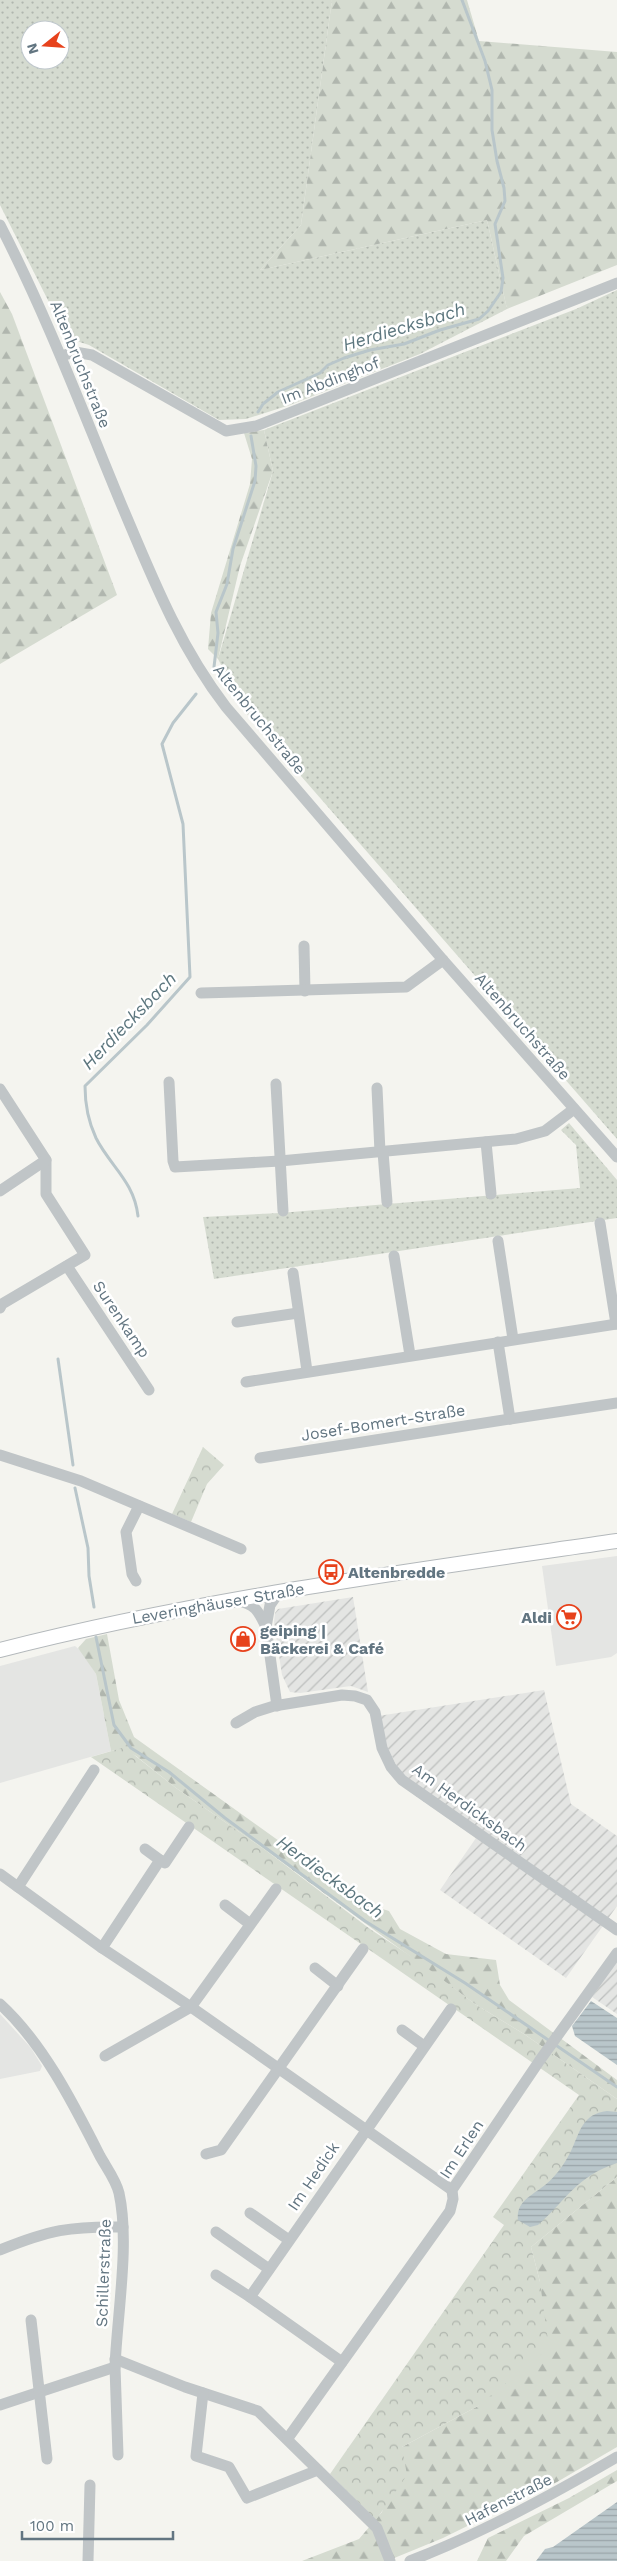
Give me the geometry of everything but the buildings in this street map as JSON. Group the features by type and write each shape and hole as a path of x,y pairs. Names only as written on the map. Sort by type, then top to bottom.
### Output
{"main road":[{"name":"Leveringhäuser Straße","path":"0,1650 126,1619 230,1600 617,1541"}],"street":[{"name":"Altenbruchstraße","path":"0,225 37,299 157,590 183,644 197,666 226,707 443,960 617,1156"},
{"name":"Im Abdinghof","path":"61,356 75,352 92,355 226,431 256,426 617,282"},
{"path":"304,946 305,990"},
{"path":"201,993 406,987 443,960"},
{"path":"169,1082 173,1161 175,1167 280,1161 524,1138 545,1132 574,1109"},
{"path":"276,1084 282,1211"},
{"path":"377,1088 381,1152 387,1202"},
{"path":"0,1089 46,1160 46,1194 85,1254 1,1303"},
{"path":"486,1142 491,1194"},
{"path":"0,1191 46,1160"},
{"path":"246,1382 617,1324 600,1223"},
{"path":"498,1242 513,1339"},
{"path":"394,1256 410,1355"},
{"name":"Surenkamp","path":"67,1266 150,1390"},
{"path":"293,1273 307,1371"},
{"path":"237,1322 298,1313"},
{"path":"498,1342 510,1419"},
{"name":"Josef-Bomert-Straße","path":"260,1458 617,1402"},
{"path":"0,1455 81,1481 241,1549"},
{"path":"136,1581 132,1574 126,1532 139,1506"},
{"path":"277,1706 266,1627 270,1605 279,1592"},
{"path":"230,1600 249,1602 257,1609 266,1627"},
{"name":"Am Herdicksbach","path":"236,1722 255,1712 277,1706 342,1695 355,1696 367,1700 376,1712 382,1748 391,1766 402,1780 617,1930"},
{"path":"18,1887 94,1770"},
{"path":"145,1849 165,1863 189,1827"},
{"path":"102,1948 160,1860"},
{"path":"0,1874 102,1948 191,2007 364,2131 452,2190"},
{"path":"105,2056 191,2007 276,1889"},
{"path":"225,1905 250,1924"},
{"path":"206,2154 222,2150 277,2069 364,1949"},
{"name":"Im Erlen","path":"288,2438 450,2211 453,2199 452,2190 556,2037 617,1953"},
{"path":"315,1968 338,1986"},
{"name":"Schillerstraße","path":"0,2004 16,2019 33,2040 87,2131 118,2191 123,2227 115,2363 118,2455"},
{"name":"Im Hedick","path":"250,2297 364,2131 451,2009"},
{"path":"402,2030 424,2046"},
{"path":"250,2212 289,2240"},
{"path":"0,2250 40,2234 66,2228 123,2227"},
{"path":"216,2232 268,2269"},
{"path":"216,2275 342,2362"},
{"path":"31,2320 47,2459"},
{"path":"0,2405 38,2393 115,2363 258,2411 288,2438 377,2528 390,2561"},
{"path":"203,2393 196,2456 229,2467 247,2498 318,2470"},
{"name":"Hafenstraße","path":"410,2561 461,2541 560,2491 617,2457"},
{"path":"88,2561 90,2485"}],"shaded area":[{"path":"617,1556 617,1653 611,1657 556,1666 542,1566"},
{"path":"353,1597 368,1692 351,1686 300,1693 290,1692 282,1675 274,1622 275,1613 278,1609"},
{"path":"75,1646 82,1652 96,1674 111,1751 0,1783 0,1666"},
{"path":"544,1690 571,1804 617,1836 617,1906 566,1978 440,1890 476,1838 410,1792 372,1717"},
{"path":"617,1961 617,2014 592,1997"},
{"path":"591,2001 617,2018 617,2065 575,2036 572,2026"},
{"path":"0,2014 31,2048 42,2066 40,2071 0,2079"},
{"path":"607,2111 617,2112 617,2163 592,2175 573,2189 538,2225 530,2227 518,2220 521,2205 558,2171 587,2120 592,2116"},
{"path":"617,2502 617,2561 536,2561 545,2549 553,2547"}],"green space":[{"path":"0,0 332,0 301,225 260,270 487,220 507,309 420,354 290,405 246,419 219,420 89,345 67,338 0,205"},
{"path":"332,0 467,0 479,41 617,52 617,265 507,309 487,220 260,270 301,225"},
{"path":"617,290 617,1139 247,714 218,659 273,471 264,430 576,309"},
{"path":"0,292 12,314 117,595 0,664"},
{"path":"264,430 273,471 240,566 218,659 208,649 211,613 250,484 252,459 244,433"},
{"path":"569,1123 617,1180 617,1218 214,1279 203,1217 280,1213 580,1188 576,1145 561,1130"},
{"path":"203,1447 224,1465 207,1484 191,1522 172,1514"},
{"path":"107,1634 119,1700 134,1737 367,1904 389,1911 400,1929 446,1954 496,1960 500,1985 509,2000 617,2080 617,2099 524,2034 475,2004 264,1849 176,1788 136,1756 122,1749 111,1751 96,1674 78,1648 86,1639"},
{"path":"122,1748 128,1750 176,1788 264,1849 370,1929 418,1961 475,2004 524,2034 617,2099 617,2177 531,2247 540,2282 549,2348 478,2406 402,2447 407,2475 376,2520 330,2474 504,2225 493,2217 579,2095 91,1757"},
{"path":"617,2177 617,2447 557,2482 443,2538 387,2561 302,2561 359,2539 382,2512 402,2447 478,2406 540,2282 531,2247"},
{"path":"617,2470 617,2481 524,2536 506,2561 477,2561 488,2538 569,2498"}],"waterway":[{"name":"Herdiecksbach","path":"258,412 263,404 278,392 320,373 328,365 344,358 370,350 404,344 440,330 479,319 488,311 501,292 503,278 495,224 505,201 492,130 492,90 485,61 462,0"},
{"name":"Herdiecksbach","path":"214,667 218,633 216,612 227,584 233,549 255,481 256,466 251,436"},
{"name":"Herdiecksbach","path":"138,1216 136,1204 127,1183 93,1132 88,1113 85,1086 147,1025 190,977 183,824 162,744 173,723 196,694"},
{"name":"Herdiecksbach","path":"58,1359 73,1465"},
{"name":"Herdiecksbach","path":"75,1488 88,1548 89,1576 94,1607"},
{"name":"Herdiecksbach","path":"96,1637 114,1725 131,1748 169,1772 225,1818 365,1921 465,1983 617,2087"}],"place":[{"name":"Altenbredde","path":"331,1572"},
{"name":"Aldi","path":"569,1617"},
{"name":"geiping | Bäckerei & Café","path":"243,1639"}]}
